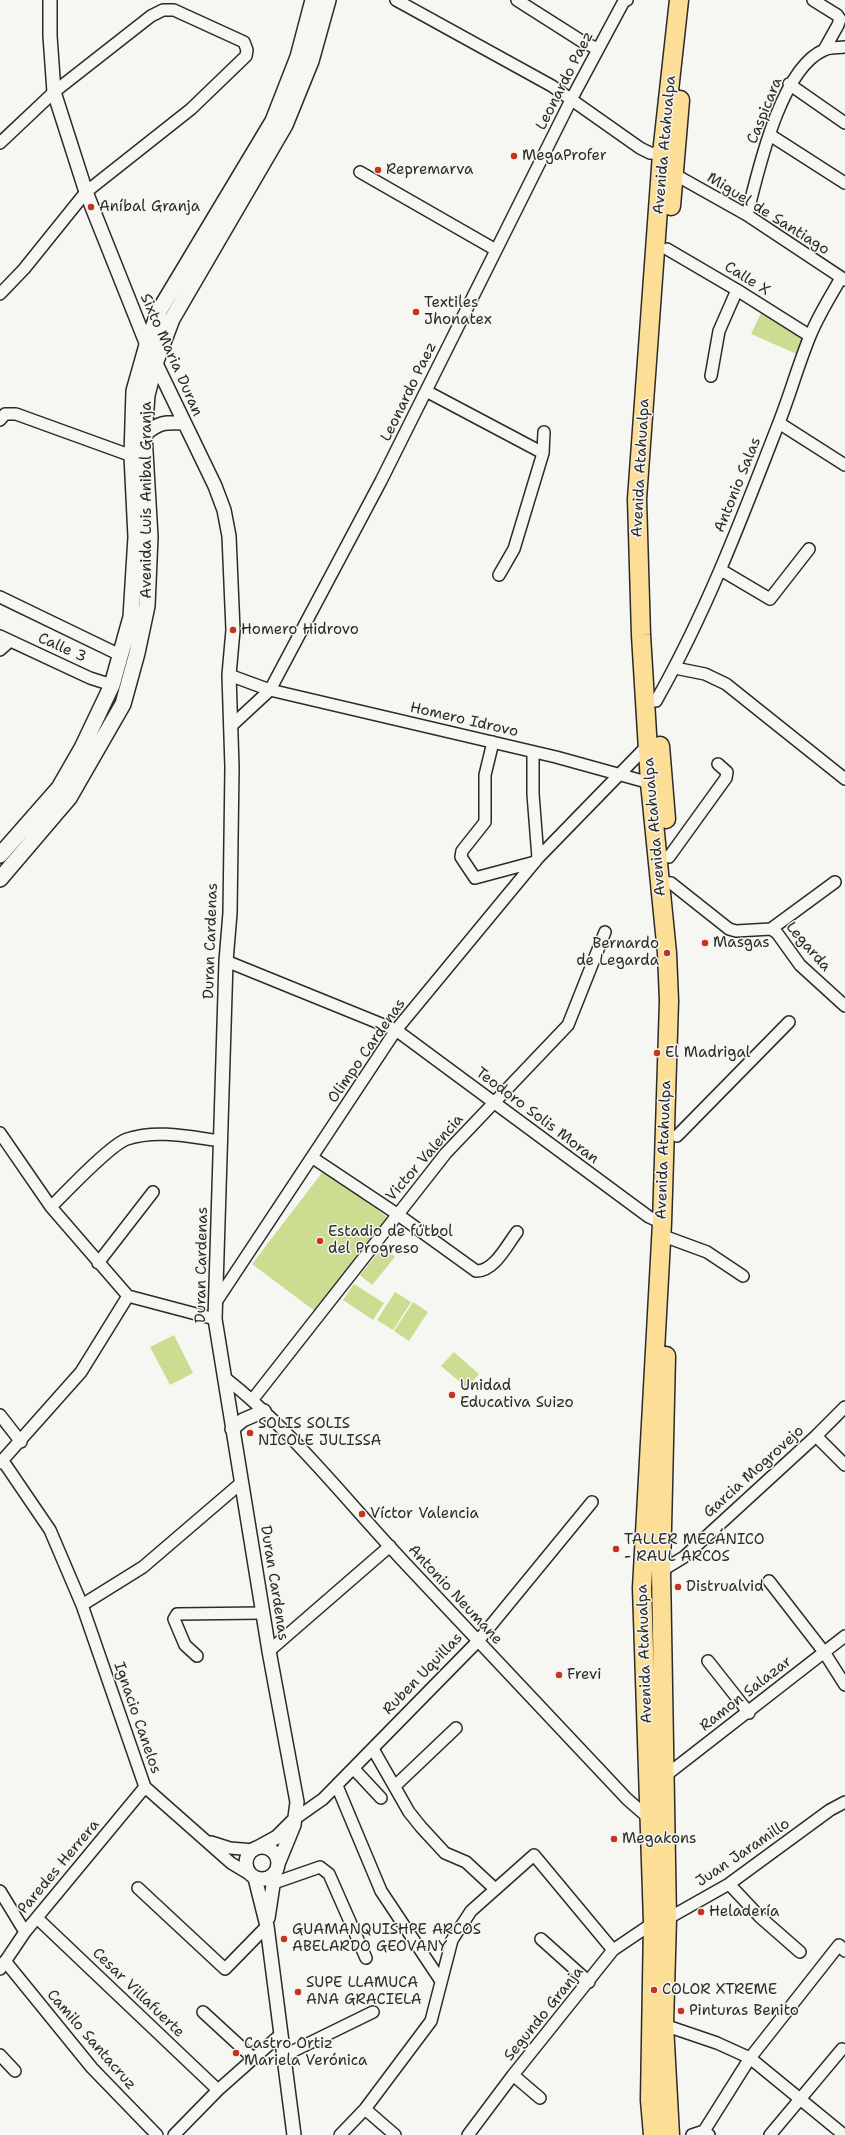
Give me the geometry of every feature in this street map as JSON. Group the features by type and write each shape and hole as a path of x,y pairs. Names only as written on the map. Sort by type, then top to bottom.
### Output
{"highway":[{"name":"Avenida Atahualpa","path":"661,2131 650,2100 665,1833 661,1571 669,1304 665,1231 677,1136 676,974 665,883 650,783 642,635 637,499 662,154 679,0"},
{"name":"Avenida Atahualpa","path":"661,2131 664,2025 660,1921 649,1819 642,1588 665,1231 669,1002 665,883 669,858 649,595 647,512 651,430 690,0"}],"main road":[{"name":"Avenida Luis Anibal Granja","path":"0,855 58,788 82,748 112,685 131,617 136,536 132,456 134,391 147,345 160,311 273,121 298,57 313,0"},
{"name":"Avenida Luis Anibal Granja","path":"0,879 69,798 123,704 137,653 147,606 150,537 144,435 147,395 156,362 172,319 285,125 311,61 328,0"}],"street":[{"name":"Sixto Maria Duran","path":"50,0 50,36 54,92 86,192 147,345 215,486 224,510 229,536 233,630 229,675 230,727"},
{"path":"396,0 572,98 640,148 650,153 662,154"},
{"path":"517,0 583,42 598,49"},
{"name":"Leonardo Paez","path":"270,690 381,481 572,98 624,0"},
{"path":"813,0 837,15 840,19 824,50"},
{"path":"0,143 54,92 150,16 163,10 174,10 244,42 247,50 246,56 191,109 86,192 24,269 0,294"},
{"path":"824,50 845,47"},
{"name":"Caspicara","path":"747,215 770,134 790,84 800,69 824,50"},
{"path":"790,84 845,123"},
{"path":"770,134 845,183"},
{"path":"360,172 496,250"},
{"name":"Miguel de Santiago","path":"674,174 747,215 843,279"},
{"name":"Calle X","path":"667,248 810,336"},
{"name":"Antonio Salas","path":"656,701 675,668 721,570 779,423 810,336 825,305 843,279"},
{"path":"711,376 719,331 737,290"},
{"path":"426,391 543,453"},
{"path":"0,420 5,414 16,414 132,456"},
{"path":"144,435 155,425 164,423 184,423"},
{"path":"779,423 845,465"},
{"path":"499,575 514,549 543,453 544,432"},
{"path":"721,570 770,598 809,549"},
{"path":"0,597 120,655"},
{"path":"0,650 5,639"},
{"name":"Calle 3","path":"5,639 90,678 112,685"},
{"path":"675,668 705,674 726,684 845,779"},
{"name":"Homero Idrovo","path":"229,675 270,690 493,742 650,783"},
{"path":"230,727 270,690"},
{"name":"Duran Cardenas","path":"230,727 232,767 230,913 226,961 215,1319 240,1483 297,1802 296,1818"},
{"path":"493,742 485,775 485,822 462,851 461,857 475,878 537,860 533,794 533,752"},
{"name":"Olimpo Cardenas","path":"216,1302 313,1158 396,1030 537,860 648,745"},
{"path":"669,858 726,778 727,772 718,764"},
{"path":"771,929 835,882"},
{"name":"Legarda","path":"665,883 729,928 736,931 771,929 777,933 800,965 845,1006"},
{"name":"Victor Valencia","path":"253,1399 397,1214 446,1154 568,1025 605,932"},
{"name":"Teodoro Solis Moran","path":"226,961 396,1030 665,1231 707,1252 743,1276"},
{"path":"677,1136 789,1022"},
{"path":"0,1133 52,1207 98,1263 128,1296 215,1319"},
{"path":"52,1207 74,1184 116,1146 126,1140 154,1134 221,1141"},
{"path":"313,1158 397,1214 476,1270 483,1271 490,1267 516,1232"},
{"path":"98,1263 153,1192"},
{"path":"2,1462 82,1372 128,1296"},
{"name":"Antonio Neumane","path":"224,1377 253,1399 333,1482 478,1641 627,1799 665,1833"},
{"name":"Garcia Mogrovejo","path":"661,1571 684,1557 816,1436 845,1406"},
{"path":"232,1429 243,1420 264,1411"},
{"path":"0,1415 21,1442"},
{"path":"816,1436 845,1465"},
{"name":"Ignacio Canelos","path":"2,1462 50,1530 82,1605 145,1787 231,1863 253,1876"},
{"path":"82,1605 143,1567 240,1483"},
{"name":"Ruben Uquillas","path":"296,1818 314,1807 337,1786 478,1641 592,1502"},
{"path":"269,1651 390,1546"},
{"path":"769,1581 824,1652 845,1685"},
{"path":"197,1656 185,1645 174,1619 177,1614 263,1613"},
{"name":"Ramon Salazar","path":"665,1776 749,1713 845,1636"},
{"path":"708,1661 749,1713"},
{"path":"395,1786 456,1728"},
{"path":"374,1749 410,1812 445,1853 466,1862 494,1888"},
{"path":"354,1769 381,1798"},
{"path":"337,1786 381,1891 441,1981"},
{"name":"Paredes Herrera","path":"2,1965 25,1932 145,1787"},
{"name":"Juan Jaramillo","path":"660,1921 729,1884 830,1810 845,1802"},
{"path":"294,2135 267,1926 253,1876 246,1861 255,1849 277,1837 296,1818"},
{"path":"276,1873 296,1818"},
{"name":"Ignacio Canelos","path":"207,1841 230,1848 255,1849"},
{"path":"138,1888 225,1969 267,1926 277,1858 268,1849 255,1849"},
{"path":"340,2135 364,2109 431,2021 452,1940 471,1911 494,1888 534,1855 613,1950"},
{"path":"253,1876 268,1878 276,1873 320,1867 325,1870 329,1874 366,1958"},
{"path":"729,1884 760,1917 800,1952"},
{"path":"0,1891 25,1932"},
{"name":"Cesar Villafuerte","path":"37,1918 218,2090"},
{"name":"Segundo Granja","path":"468,2135 513,2075 589,1982 613,1950 660,1921"},
{"path":"540,1939 589,1982"},
{"path":"692,2135 707,2133 750,2058 842,1948"},
{"name":"Camilo Santacruz","path":"2,1965 92,2068 157,2135"},
{"path":"203,2012 253,2058"},
{"path":"283,2056 373,2012"},
{"path":"664,2025 717,2043 750,2058 799,2100 840,2132"},
{"path":"174,2135 218,2090 280,2035"},
{"path":"770,2135 842,2049"},
{"path":"0,2055 15,2071"},
{"path":"513,2075 540,2098"},
{"path":"364,2109 395,2135"}],"green space":[{"path":"763,309 803,336 799,355 751,334"},
{"name":"Estadio de fútbol del Progreso","path":"324,1170 387,1217 316,1312 252,1264"},
{"path":"383,1247 395,1257 372,1285 360,1275"},
{"path":"354,1284 384,1303 373,1320 343,1300"},
{"path":"395,1292 411,1302 393,1330 377,1320"},
{"path":"413,1302 428,1312 409,1341 394,1331"},
{"path":"174,1335 193,1373 170,1385 150,1347"},
{"path":"454,1352 479,1374 467,1388 441,1366"}],"place":[{"name":"MegaProfer","path":"514,156"},
{"name":"Repremarva","path":"378,170"},
{"name":"Aníbal Granja","path":"91,207"},
{"name":"Textiles Jhonatex","path":"416,312"},
{"name":"Homero Hidrovo","path":"233,630"},
{"name":"Masgas","path":"705,943"},
{"name":"Bernardo de Legarda","path":"667,953"},
{"name":"El Madrigal","path":"657,1053"},
{"name":"Estadio de fútbol del Progreso","path":"320,1241"},
{"name":"Unidad Educativa Suizo","path":"452,1395"},
{"name":"SOLIS SOLIS NICOLE JULISSA","path":"250,1433"},
{"name":"Víctor Valencia","path":"362,1514"},
{"name":"TALLER MECÁNICO - RAUL ARCOS","path":"616,1549"},
{"name":"Distrualvid","path":"678,1587"},
{"name":"Frevi","path":"559,1675"},
{"name":"Megakons","path":"614,1839"},
{"name":"Heladería","path":"701,1912"},
{"name":"GUAMANQUISHPE ARCOS ABELARDO GEOVANY","path":"284,1939"},
{"name":"COLOR XTREME","path":"654,1990"},
{"name":"SUPE LLAMUCA ANA GRACIELA","path":"298,1992"},
{"name":"Pinturas Benito","path":"681,2011"},
{"name":"Castro Ortiz Mariela Verónica","path":"236,2053"}]}
